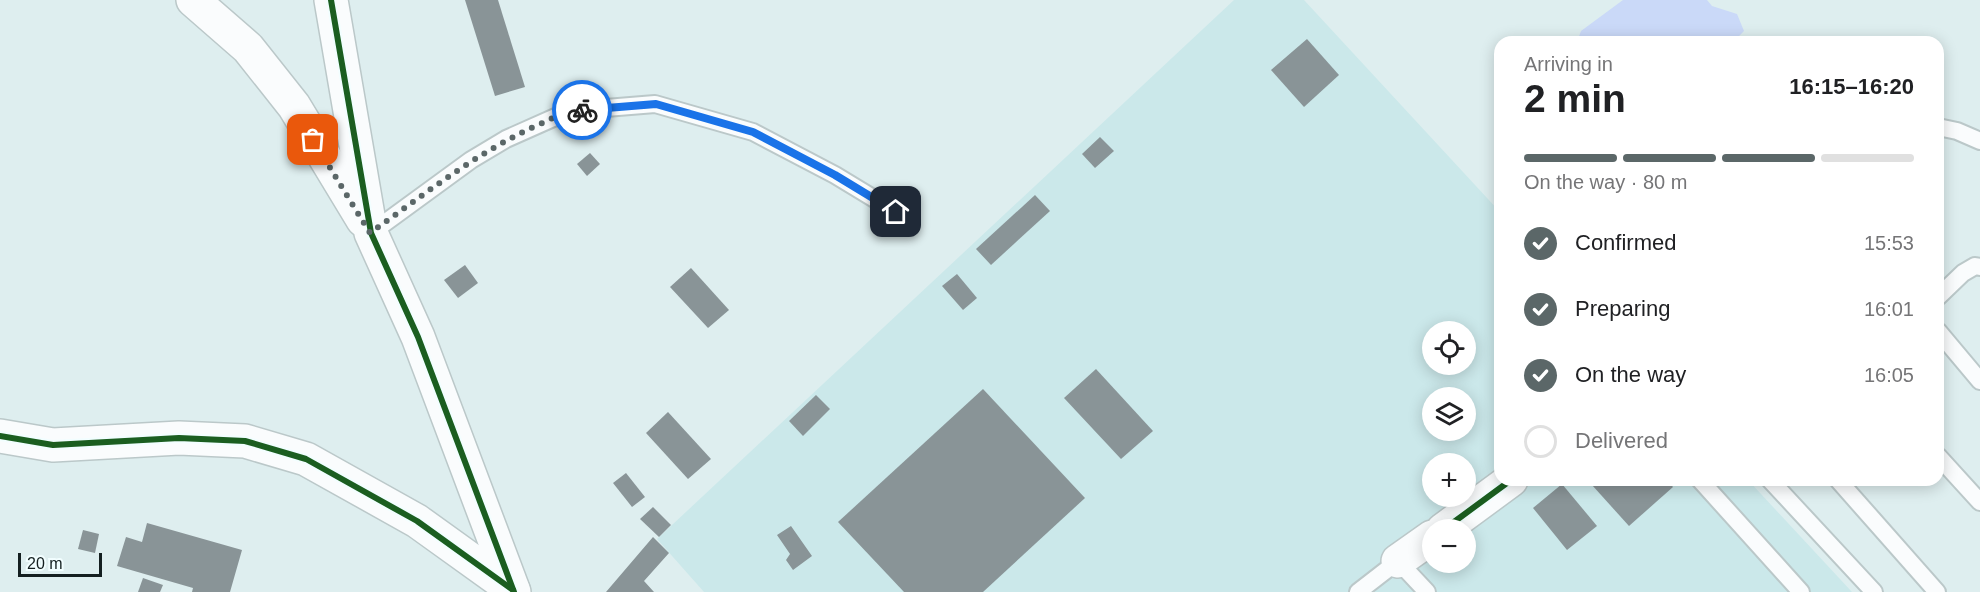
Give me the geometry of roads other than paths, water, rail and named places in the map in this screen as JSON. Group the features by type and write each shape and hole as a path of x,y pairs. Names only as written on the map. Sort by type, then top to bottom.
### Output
{"street":[{"path":"193,0 248,48 294,106 370,233 418,337 514,591"},
{"path":"331,0 370,233"},
{"path":"0,436 53,445 179,438 245,441 306,459 417,521 514,591"},
{"path":"1458,519 1503,486"},
{"path":"1398,561 1422,544"}],"lane":[{"path":"370,233 471,160 506,139 568,111 656,104 753,132 835,175 896,212"},
{"path":"1944,128 1980,141"},
{"path":"1944,291 1963,273 1975,266 1980,267"},
{"path":"1944,338 1980,381"},
{"path":"1944,463 1980,502"},
{"path":"1705,486 1802,592"},
{"path":"1776,486 1874,592"},
{"path":"1843,486 1936,592"},
{"path":"1358,592 1398,561 1427,592"}],"water":[{"path":"1623,0 1707,0 1712,6 1737,14 1744,31 1739,36 1579,36 1581,31"}]}
